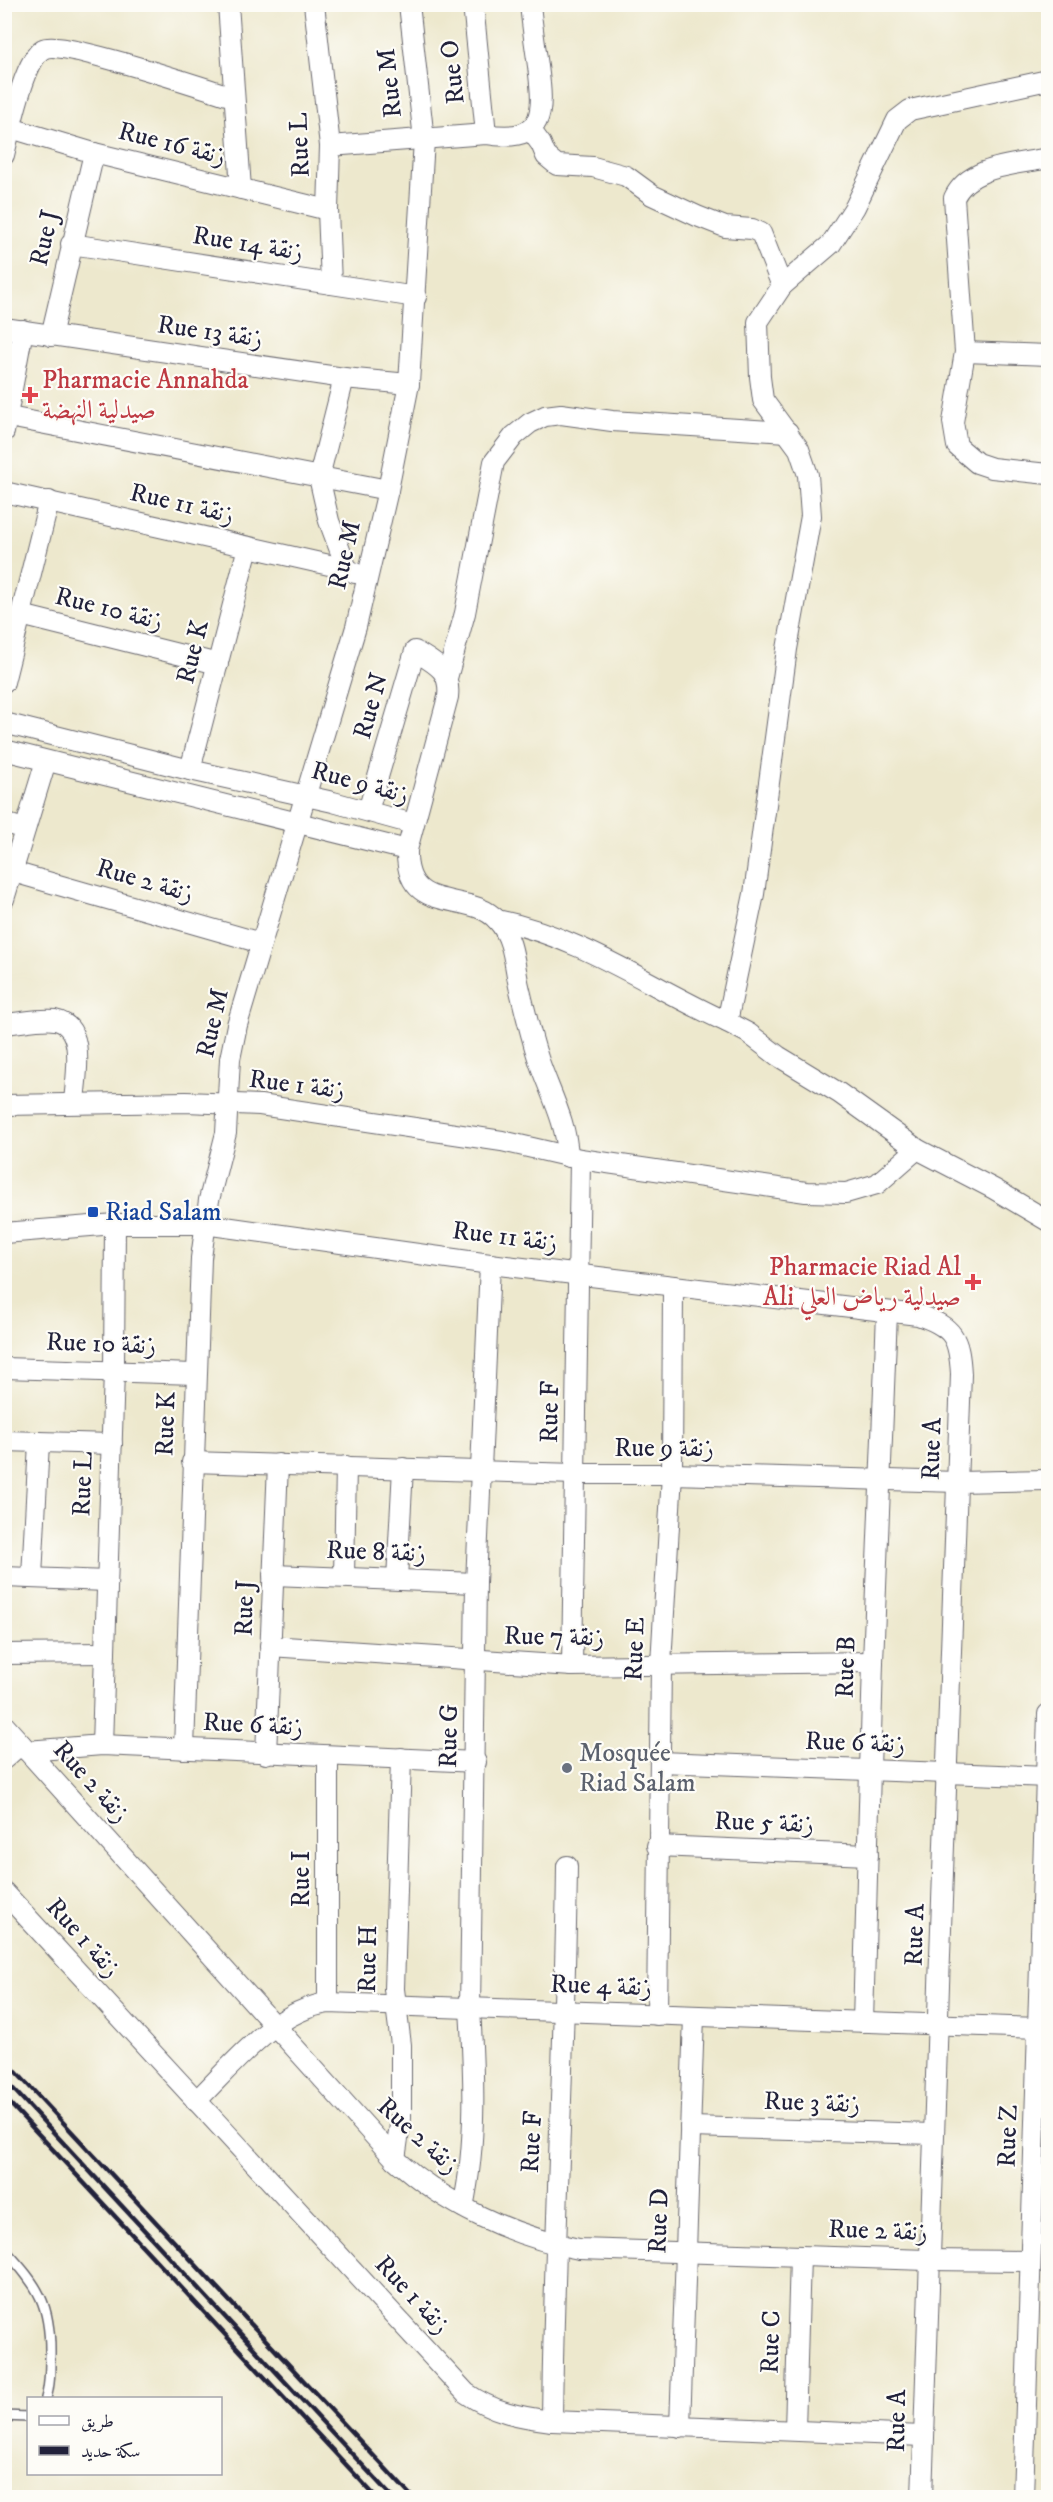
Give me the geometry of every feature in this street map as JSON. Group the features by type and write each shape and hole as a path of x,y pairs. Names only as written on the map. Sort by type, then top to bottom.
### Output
{"street":[{"path":"228,4 241,189"},
{"name":"Rue L","path":"314,4 330,146 328,210 331,284"},
{"name":"Rue M","path":"227,1103 235,1036 356,627 388,490 409,384 424,140 409,4"},
{"name":"Rue O","path":"473,4 486,134"},
{"path":"330,146 486,134 508,138 530,129 541,114 542,97 530,4"},
{"path":"4,155 8,127 27,74 38,53 48,48 84,52 233,97"},
{"path":"727,1022 754,894 787,649 811,516 808,475 799,449 763,400 757,346 758,322 782,286 831,244 855,207 897,120 910,110 1048,81"},
{"name":"Rue 16 زنقة","path":"8,127 94,153 328,210"},
{"path":"530,129 541,144 546,156 557,165 593,167 626,176 652,195 704,219 725,227 752,229 761,233 782,286"},
{"name":"Rue J","path":"51,336 94,153"},
{"path":"1048,158 973,175 954,198 965,352 953,422 957,446 977,463 992,468 1048,474"},
{"name":"Rue 14 زنقة","path":"71,244 416,297"},
{"path":"14,329 7,424 388,490"},
{"name":"Rue 13 زنقة","path":"14,329 344,378 409,384"},
{"path":"965,352 1048,356"},
{"path":"344,378 319,477 329,520 347,569 366,578"},
{"path":"413,824 448,688 494,462 514,436 530,423 545,416 561,414 612,420 788,432"},
{"name":"Rue 11 زنقة","path":"4,492 347,569"},
{"path":"4,682 49,501"},
{"name":"Rue K","path":"190,770 248,547"},
{"name":"Rue 10 زنقة","path":"21,615 218,664"},
{"name":"Rue N","path":"368,811 415,651 434,664 448,688"},
{"name":"Rue 9 زنقة","path":"4,723 190,770 368,811 413,824 407,850 4,750"},
{"path":"4,899 46,761"},
{"path":"4,823 25,829"},
{"path":"407,850 408,873 417,886 435,897 489,914 497,920 534,928 616,963 687,1004 748,1033 778,1056 839,1094 917,1149 1048,1221"},
{"name":"Rue 2 زنقة","path":"14,872 261,942"},
{"name":"Rue F","path":"497,920 510,942 538,1060 574,1158 578,1272 572,1666"},
{"path":"4,1024 54,1020 70,1028 74,1034 77,1051 74,1103"},
{"name":"Rue K","path":"184,1749 195,1374 204,1224 226,1133 227,1103"},
{"name":"Rue 1 زنقة","path":"4,1105 227,1103 260,1105 502,1141 574,1158 758,1187 846,1193 877,1184 917,1149"},
{"name":"Rue L","path":"102,1745 114,1371 115,1224"},
{"name":"Rue 11 زنقة","path":"4,1233 115,1224 204,1224 490,1264 578,1272 918,1316 947,1329 956,1339 960,1349 961,1374"},
{"name":"Rue G","path":"463,2207 470,2176 474,2048 470,2009 476,1762 476,1582 490,1264"},
{"name":"Rue E","path":"657,2015 657,1846 661,1664 672,1474 673,1286"},
{"name":"Rue B","path":"863,2022 873,1662 887,1313"},
{"name":"Rue 10 زنقة","path":"4,1368 195,1374"},
{"name":"Rue A","path":"922,2498 927,2260 939,2024 961,1374"},
{"path":"4,1441 112,1444"},
{"path":"32,1577 39,1442"},
{"name":"Rue 9 زنقة","path":"192,1462 576,1474 672,1474 958,1482 1048,1480"},
{"name":"Rue J","path":"266,1754 278,1464"},
{"path":"344,1577 346,1466"},
{"path":"397,1580 403,1468"},
{"name":"Rue 8 زنقة","path":"273,1575 476,1582"},
{"path":"4,1577 107,1581"},
{"name":"Rue 7 زنقة","path":"270,1646 477,1662 572,1666 873,1662"},
{"path":"4,1654 105,1653"},
{"path":"1048,1714 1048,1777"},
{"name":"Rue 2 زنقة","path":"4,1725 395,2159 435,2191 463,2207 503,2226 554,2244 579,2249 1030,2261"},
{"name":"Rue 6 زنقة","path":"24,1747 102,1745 476,1762"},
{"path":"4,1759 24,1747"},
{"name":"Rue I","path":"328,1756 328,2002"},
{"name":"Rue H","path":"395,2159 401,2118 399,2029 394,2005 401,1758"},
{"name":"Rue 6 زنقة","path":"660,1762 871,1772 946,1772 1048,1777"},
{"name":"Rue Z","path":"1023,2498 1048,1777"},
{"name":"Rue 5 زنقة","path":"657,1846 868,1855"},
{"name":"Rue F","path":"552,2421 554,2244 566,2012 567,1866"},
{"name":"Rue 1 زنقة","path":"4,1892 466,2393 497,2411 552,2421 923,2436"},
{"name":"Rue 4 زنقة","path":"196,2101 274,2026 298,2010 328,2002 470,2009 1040,2028"},
{"name":"Rue D","path":"680,2427 684,2253 694,2016"},
{"name":"Rue 3 زنقة","path":"690,2127 933,2134"},
{"name":"Rue C","path":"795,2430 800,2256"}],"lane":[{"path":"4,2249 35,2286 49,2319 50,2368 46,2397"},
{"path":"4,2416 27,2417"}],"railway":[{"path":"4,2059 413,2498"},
{"path":"4,2079 393,2498"},
{"path":"4,2097 377,2498"}],"place":[{"name":"Pharmacie Annahda صيدلية النهضة","path":"30,395"},
{"name":"Riad Salam","path":"93,1212"},
{"name":"Pharmacie Riad Al Ali صيدلية رياض العلي","path":"973,1282"},
{"name":"Mosquée Riad Salam","path":"567,1768"}]}
